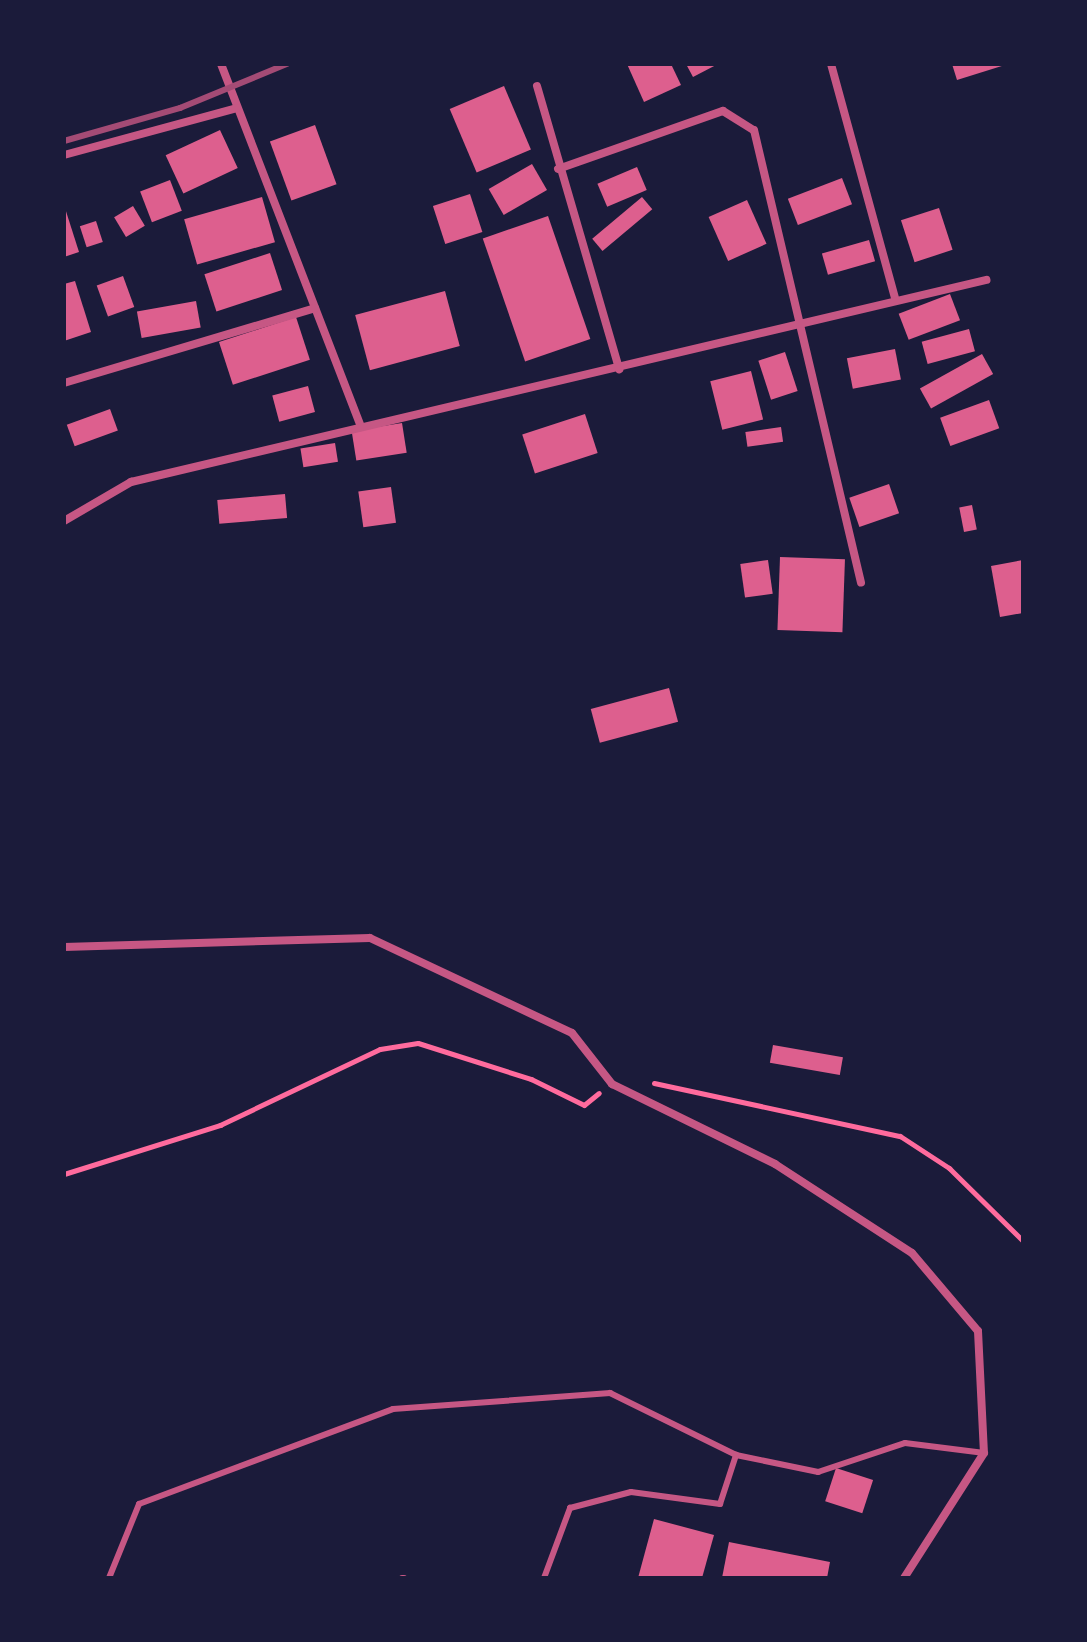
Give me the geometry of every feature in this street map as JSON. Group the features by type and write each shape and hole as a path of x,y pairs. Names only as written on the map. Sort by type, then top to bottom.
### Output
{"street":[{"path":"221,64 360,425"},
{"path":"831,64 895,298"},
{"path":"537,86 558,169 619,369"},
{"path":"64,155 237,108"},
{"path":"558,169 723,111 743,118 754,130 861,583"},
{"path":"64,521 131,482 287,450 360,425 619,369 801,320 986,280"},
{"path":"64,383 315,308"},
{"path":"64,947 370,938 572,1033 612,1084 775,1164 912,1253 978,1331 984,1453 904,1578"}],"lane":[{"path":"109,1578 139,1504 393,1409 610,1393 736,1455 818,1472 905,1443 984,1453"},
{"path":"544,1578 570,1508 631,1492 720,1504 736,1455"}],"path":[{"path":"64,1174 220,1125 380,1049 418,1043 531,1079 584,1105 612,1084 666,1083 900,1136 949,1168 1023,1241"}],"building":[{"path":"627,64 671,64 681,85 644,102"},
{"path":"686,64 718,64 693,77"},
{"path":"952,64 1005,64 1005,65 957,80"},
{"path":"504,86 531,150 477,173 450,109"},
{"path":"315,125 337,184 291,201 270,141"},
{"path":"220,130 238,168 183,193 166,155"},
{"path":"532,164 547,190 504,215 489,189"},
{"path":"637,167 647,190 607,207 597,184"},
{"path":"842,178 852,204 798,225 788,199"},
{"path":"170,180 182,211 152,222 140,191"},
{"path":"470,194 482,232 445,244 433,206"},
{"path":"262,197 275,242 197,265 184,219"},
{"path":"642,197 652,209 602,251 592,239"},
{"path":"747,200 767,244 728,261 709,217"},
{"path":"64,205 79,252 64,257"},
{"path":"133,206 145,226 126,237 114,217"},
{"path":"939,208 953,250 915,262 901,220"},
{"path":"548,216 590,339 525,361 483,238"},
{"path":"96,221 103,242 87,247 80,226"},
{"path":"869,240 875,261 828,275 822,254"},
{"path":"270,253 282,290 216,311 204,274"},
{"path":"123,276 134,307 108,317 97,286"},
{"path":"75,281 91,332 64,341 64,284"},
{"path":"445,291 460,346 370,370 355,315"},
{"path":"950,294 960,320 909,340 899,314"},
{"path":"196,301 201,328 142,338 137,311"},
{"path":"296,317 310,360 233,385 219,342"},
{"path":"969,329 975,351 928,364 922,342"},
{"path":"895,349 901,379 853,389 847,358"},
{"path":"785,352 798,391 771,400 758,361"},
{"path":"982,354 993,374 931,409 920,388"},
{"path":"751,371 763,420 722,430 710,381"},
{"path":"308,386 315,412 279,422 272,396"},
{"path":"989,400 999,428 950,446 940,418"},
{"path":"110,409 118,431 75,446 67,425"},
{"path":"585,414 598,453 535,473 522,434"},
{"path":"402,423 407,453 356,461 352,431"},
{"path":"781,427 783,442 747,447 745,432"},
{"path":"335,443 338,462 303,467 300,448"},
{"path":"889,484 899,513 859,527 849,498"},
{"path":"391,487 396,523 363,527 358,492"},
{"path":"285,494 287,518 219,524 217,500"},
{"path":"972,505 977,530 964,532 959,507"},
{"path":"780,557 845,559 842,632 777,630"},
{"path":"768,560 773,594 745,598 740,564"},
{"path":"1023,560 1023,613 1000,617 991,566"},
{"path":"669,688 678,722 600,743 591,709"},
{"path":"773,1045 843,1057 840,1075 770,1063"},
{"path":"836,1468 873,1480 862,1513 825,1501"},
{"path":"654,1519 714,1535 702,1578 638,1578"},
{"path":"729,1542 830,1562 827,1578 722,1578"}],"railway":[{"path":"64,141 180,108 287,64"}]}
